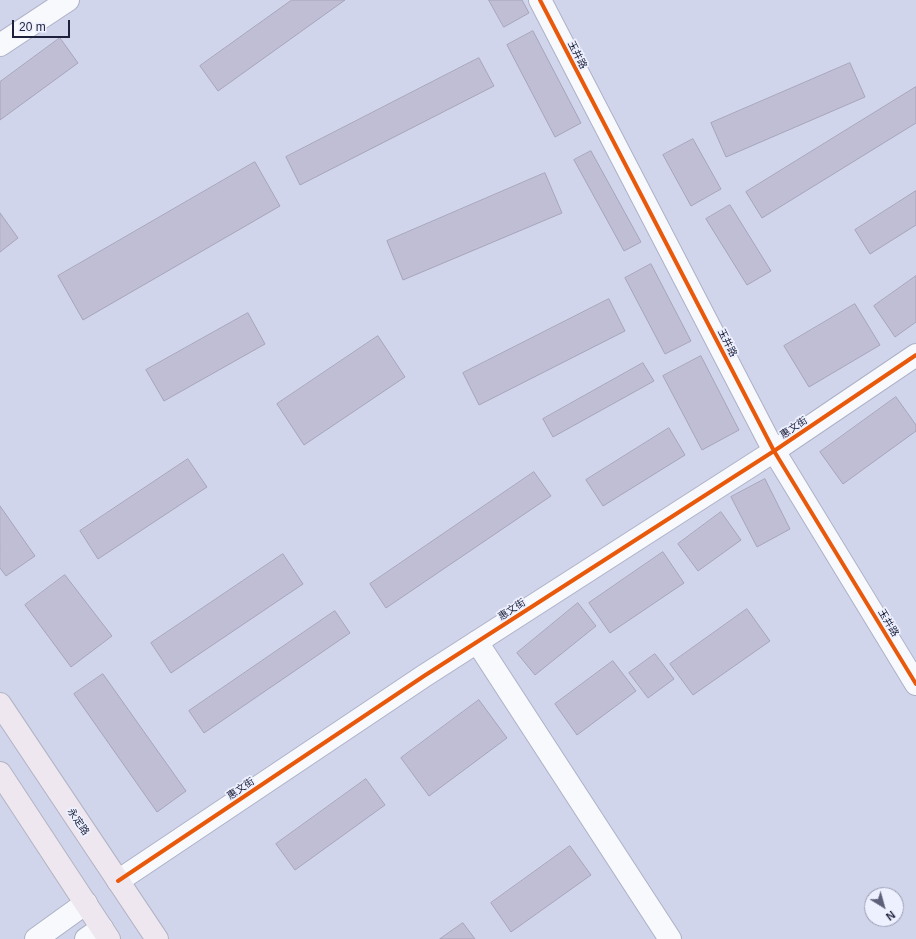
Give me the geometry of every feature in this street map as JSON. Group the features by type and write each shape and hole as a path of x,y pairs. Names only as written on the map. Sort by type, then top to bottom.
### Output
{"highway":[{"name":"永定路","path":"0,704 157,939"},
{"path":"0,773 86,903 99,935"}],"street":[{"path":"0,45 68,0"},
{"name":"玉井路","path":"540,0 774,451 916,684"},
{"name":"惠文街","path":"118,881 411,685 774,451 916,355"},
{"path":"477,642 670,939"},
{"path":"36,939 86,903"}],"building":[{"path":"292,0 345,0 218,91 200,66"},
{"path":"489,0 522,0 529,13 504,27"},
{"path":"533,31 581,123 555,137 507,45"},
{"path":"60,38 78,63 0,120 0,82"},
{"path":"479,58 494,86 300,185 286,157"},
{"path":"850,63 865,97 726,157 711,123"},
{"path":"916,87 916,123 762,218 746,192"},
{"path":"693,139 721,189 691,206 663,155"},
{"path":"591,151 641,242 624,251 574,160"},
{"path":"255,162 280,206 83,320 58,276"},
{"path":"545,173 562,213 403,280 387,241"},
{"path":"916,191 916,225 870,254 855,230"},
{"path":"730,205 771,271 747,285 706,219"},
{"path":"0,213 18,238 0,252"},
{"path":"651,264 691,341 665,354 625,278"},
{"path":"916,276 916,322 895,337 874,306"},
{"path":"609,299 625,331 479,405 463,373"},
{"path":"855,304 880,345 809,387 784,346"},
{"path":"248,313 265,344 164,401 146,370"},
{"path":"378,336 405,377 304,445 277,404"},
{"path":"701,356 739,430 702,450 663,376"},
{"path":"643,363 654,381 553,437 543,419"},
{"path":"896,397 916,425 916,431 843,484 820,452"},
{"path":"669,428 685,455 603,506 586,480"},
{"path":"188,459 207,487 98,559 80,531"},
{"path":"534,472 551,496 386,608 370,584"},
{"path":"765,479 790,529 757,547 731,497"},
{"path":"0,506 35,556 6,576 0,568"},
{"path":"721,512 741,540 698,571 678,544"},
{"path":"663,552 684,583 610,633 589,603"},
{"path":"283,554 303,584 171,673 151,643"},
{"path":"65,575 112,636 71,667 25,605"},
{"path":"578,603 596,626 535,675 517,653"},
{"path":"747,609 770,641 693,695 670,664"},
{"path":"335,611 350,633 204,733 189,711"},
{"path":"655,654 674,679 648,698 629,673"},
{"path":"613,661 636,691 577,735 555,704"},
{"path":"103,674 186,791 157,812 74,694"},
{"path":"479,700 507,738 429,796 401,758"},
{"path":"366,779 385,805 295,870 276,844"},
{"path":"570,846 591,875 511,932 491,903"},
{"path":"463,923 475,939 440,939"}],"cycle path":[{"path":"540,0 774,451 916,684"},
{"path":"118,881 424,676 774,451 916,355"}]}
